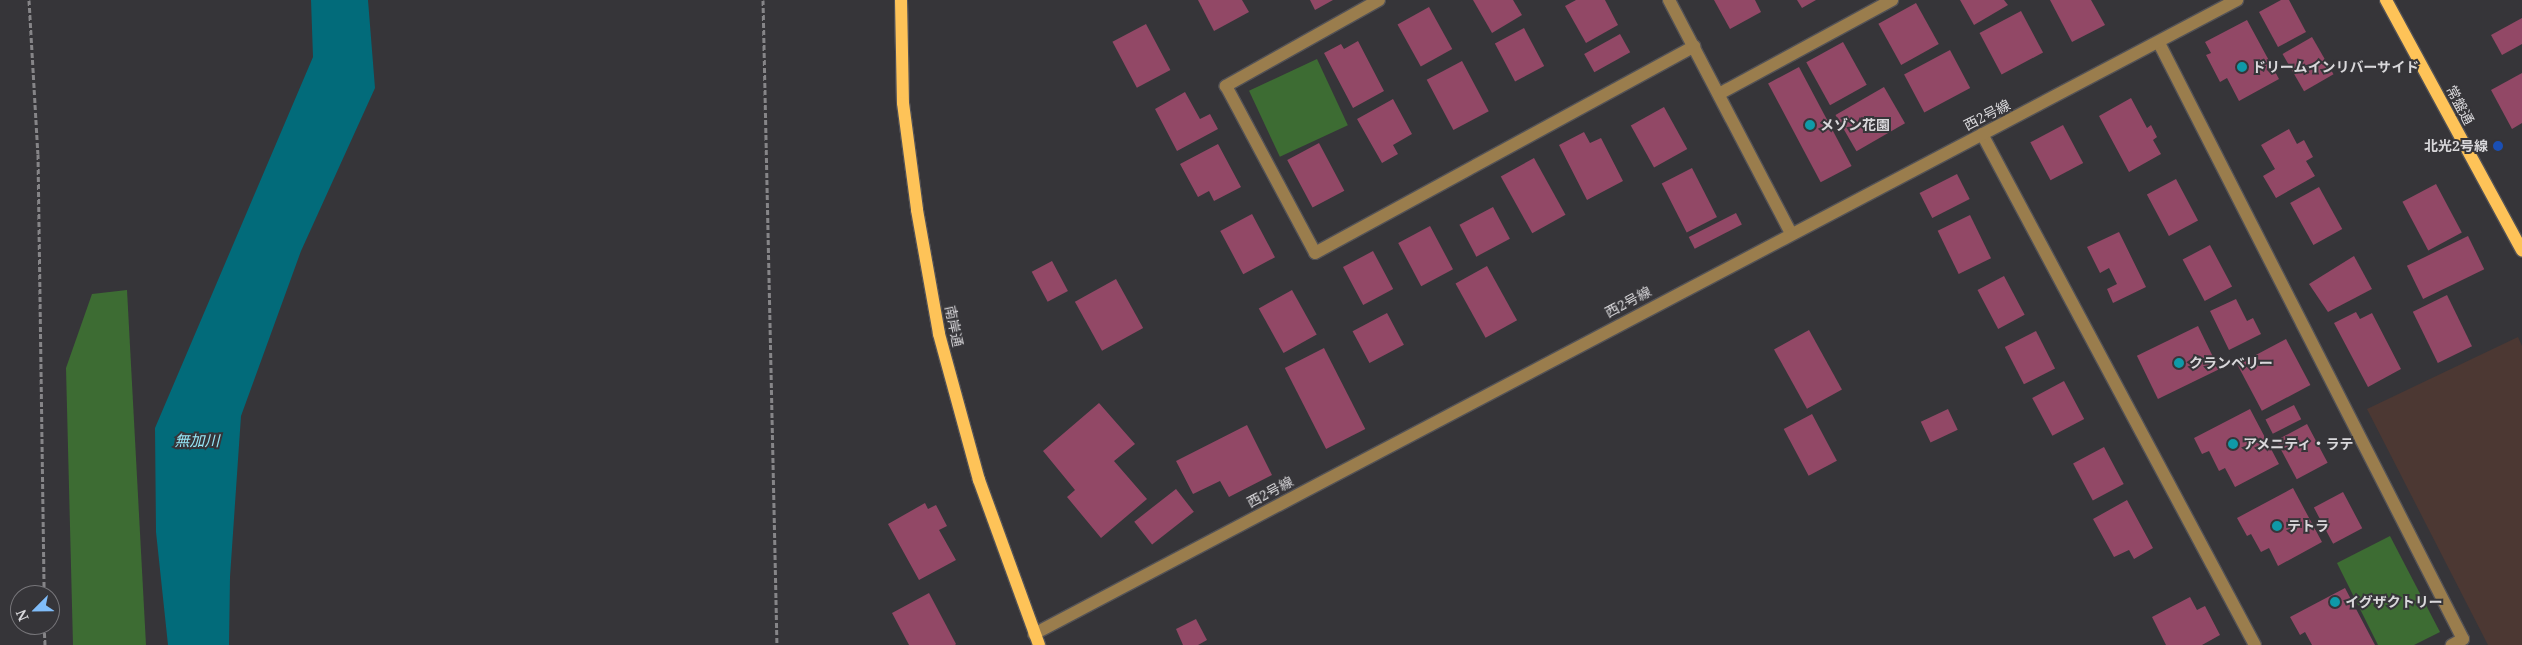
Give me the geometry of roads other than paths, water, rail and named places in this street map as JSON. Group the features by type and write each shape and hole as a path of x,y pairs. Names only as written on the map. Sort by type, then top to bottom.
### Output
{"main road":[{"name":"南岸通","path":"901,0 904,103 917,210 939,334 979,480 1036,640"},
{"name":"常盤通","path":"2386,0 2522,251"}],"street":[{"path":"1379,0 1226,86 1315,253 1694,46"},
{"path":"1669,0 1791,233"},
{"path":"1719,94 1892,0"},
{"name":"西2号線","path":"1036,640 1791,233 2159,43 2237,0"},
{"path":"2159,43 2463,639 2452,645"},
{"path":"1982,134 2255,645"}],"water":[{"name":"無加川","path":"311,0 368,0 375,88 301,251 241,416 230,577 229,645 168,645 156,532 155,428 313,57"}],"place":[{"name":"ドリームインリバーサイド","path":"2242,67"},
{"name":"メゾン花園","path":"1810,125"},
{"name":"北光2号線","path":"2498,146"},
{"name":"クランベリー","path":"2179,363"},
{"name":"アメニティ・ラテ","path":"2233,444"},
{"name":"テトラ","path":"2277,526"},
{"name":"イグザクトリー","path":"2335,602"}]}
